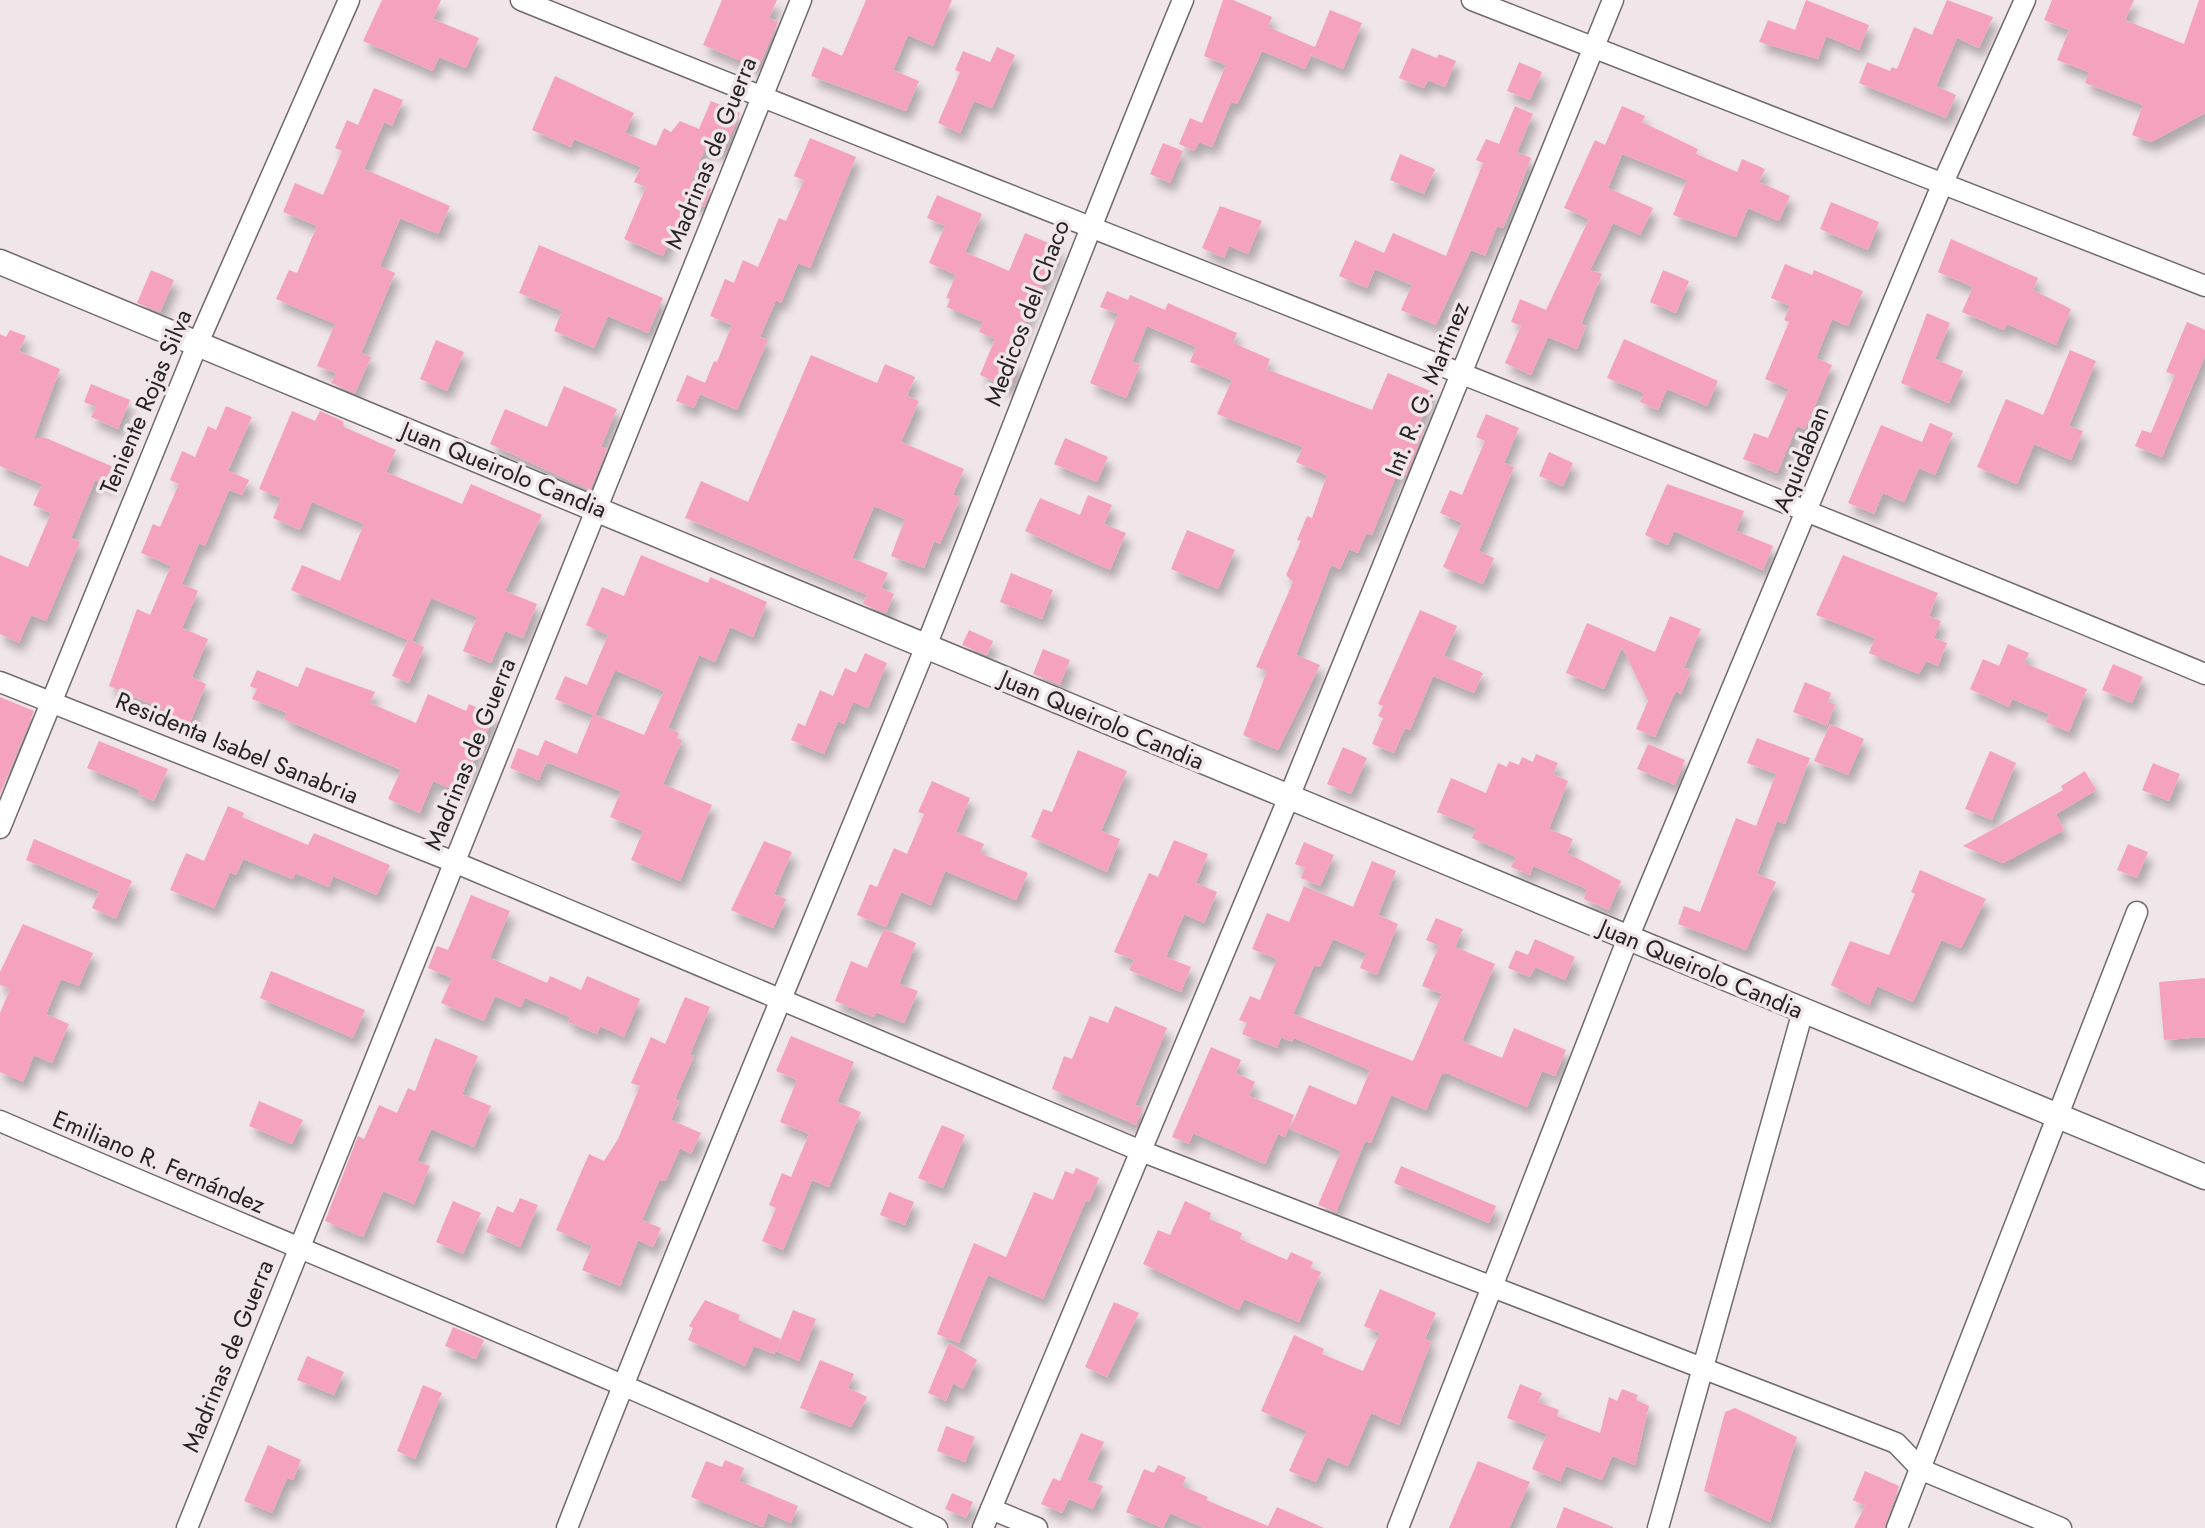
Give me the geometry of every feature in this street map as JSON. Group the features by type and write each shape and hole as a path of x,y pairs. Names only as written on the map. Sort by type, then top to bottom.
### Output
{"street":[{"name":"Teniente Rojas Silva","path":"0,828 197,345 349,0"},
{"path":"521,0 1088,228 1809,509 2205,674"},
{"name":"Madrinas de Guerra","path":"187,1528 801,0"},
{"name":"Medicos del Chaco","path":"567,1528 778,999 925,646 1088,228 1183,0"},
{"path":"1472,0 2205,286"},
{"name":"Int. R. G. Martinez","path":"987,1518 1289,797 1613,0"},
{"name":"Aquidaban","path":"1398,1528 1628,938 1942,185 2025,0"},
{"name":"Juan Queirolo Candia","path":"0,262 2205,1177"},
{"name":"Residenta Isabel Sanabria","path":"0,682 454,862 1141,1151 1896,1443 1922,1470"},
{"path":"1897,1528 2137,912"},
{"path":"1658,1528 1803,1011"},
{"name":"Emiliano R. Fernández","path":"0,1121 298,1250 623,1385 937,1528"},
{"path":"1922,1470 2061,1528"},
{"path":"987,1518 1037,1528"}],"building":[{"path":"382,0 441,0 433,19 479,38 466,68 439,57 433,71 363,41"},
{"path":"722,0 777,0 769,18 778,22 758,68 703,45"},
{"path":"866,0 952,0 933,46 908,35 893,70 919,81 906,111 811,76 823,47 842,56"},
{"path":"1223,0 1233,0 1272,17 1268,27 1315,47 1330,10 1362,23 1343,69 1311,55 1305,69 1262,51 1237,104 1231,102 1212,147 1199,142 1194,151 1179,144 1190,118 1202,123 1226,65 1204,56"},
{"path":"1806,0 1869,25 1859,50 1826,36 1818,59 1759,42 1768,20 1795,30"},
{"path":"1947,0 1993,17 1979,48 1957,38 1936,86 1956,95 1946,118 1859,83 1867,62 1890,71 1892,67 1897,69 1914,27 1932,35"},
{"path":"2052,0 2134,0 2125,20 2184,44 2199,0 2205,0 2205,113 2151,142 2132,135 2143,105 2085,83 2089,72 2057,60 2069,30 2044,20"},
{"path":"997,47 1015,55 992,108 974,101 960,133 938,123 960,72 955,70 963,51 990,62"},
{"path":"1412,48 1437,58 1439,54 1456,61 1445,87 1428,80 1424,88 1399,78"},
{"path":"1519,62 1542,72 1530,100 1507,91"},
{"path":"555,76 634,113 625,133 656,146 664,128 671,132 680,121 699,129 711,101 740,113 723,153 706,146 692,180 711,189 704,207 686,200 663,256 624,239 646,187 634,182 641,167 574,139 571,147 532,130"},
{"path":"374,88 403,100 392,126 384,122 364,169 450,206 438,234 400,218 380,266 395,273 361,353 371,357 355,393 331,383 336,373 317,366 335,324 276,299 289,270 297,273 317,226 283,212 295,183 323,195 342,151 335,148 347,120 358,125"},
{"path":"1515,106 1533,114 1517,152 1531,158 1503,228 1497,226 1485,256 1471,250 1436,325 1401,310 1412,285 1375,269 1367,288 1339,276 1355,240 1384,253 1393,233 1446,256 1483,163 1476,160 1486,139 1499,144"},
{"path":"1622,106 1645,116 1642,122 1698,149 1696,154 1737,172 1742,159 1765,169 1759,182 1790,196 1779,221 1748,208 1736,237 1673,215 1687,180 1622,154 1608,188 1653,208 1640,235 1613,223 1590,270 1602,274 1581,324 1586,326 1577,349 1548,337 1531,375 1505,363 1521,326 1511,322 1520,299 1546,310 1589,219 1564,208 1595,140 1605,145"},
{"path":"810,138 856,157 810,268 798,263 781,303 776,300 760,337 768,340 737,410 700,394 694,408 676,401 687,375 705,383 714,361 717,362 732,325 710,316 725,279 734,283 743,260 758,267 779,218 786,221 804,180 794,176"},
{"path":"1163,143 1183,151 1170,183 1150,174"},
{"path":"1400,154 1435,169 1424,194 1390,180"},
{"path":"937,195 982,214 965,252 1009,271 1025,233 1060,248 1009,359 1020,364 1009,388 980,375 995,339 979,332 983,322 947,307 950,299 946,298 956,275 929,263 945,226 927,218"},
{"path":"1831,202 1879,222 1868,250 1820,229"},
{"path":"1220,206 1262,221 1248,254 1229,246 1224,258 1202,248"},
{"path":"1951,239 2038,278 2033,290 2071,309 2056,345 2007,324 2004,330 1962,312 1973,287 1938,272"},
{"path":"539,245 663,298 648,333 608,316 594,348 554,331 562,311 519,293"},
{"path":"1785,264 1812,275 1814,270 1863,291 1848,326 1832,319 1816,358 1832,365 1805,429 1797,426 1777,473 1743,459 1754,433 1768,438 1789,389 1765,379 1789,322 1784,320 1790,306 1771,298"},
{"path":"151,270 174,280 160,312 137,303"},
{"path":"1663,270 1689,281 1676,313 1650,302"},
{"path":"1107,291 1128,300 1130,295 1165,310 1168,303 1237,333 1233,343 1270,359 1266,369 1372,410 1388,373 1433,392 1417,429 1423,432 1406,475 1398,471 1372,535 1366,533 1358,553 1349,549 1340,569 1331,565 1296,655 1320,665 1278,750 1243,735 1267,671 1256,667 1293,582 1286,575 1301,541 1297,540 1307,516 1312,518 1327,475 1296,462 1303,447 1217,414 1232,380 1190,362 1196,347 1147,326 1132,362 1140,365 1126,398 1090,383 1118,314 1100,307"},
{"path":"1927,313 1950,323 1935,359 1963,371 1949,403 1901,383"},
{"path":"2187,322 2205,330 2205,356 2162,457 2135,446 2142,430 2151,433 2175,375 2166,372"},
{"path":"10,330 26,336 19,351 60,369 34,438 46,438 118,469 111,486 95,480 71,538 80,542 46,621 31,615 19,643 0,634 0,555 28,567 51,513 33,505 42,484 0,466 0,334 6,337"},
{"path":"1624,339 1718,381 1707,406 1667,389 1658,410 1640,402 1644,393 1607,378"},
{"path":"436,340 464,352 447,391 420,379"},
{"path":"2070,350 2096,361 2069,426 2083,431 2071,460 2034,444 2017,484 1977,467 2006,399 2043,415"},
{"path":"811,355 877,383 885,364 915,377 907,396 919,401 901,442 964,469 953,495 960,498 940,544 934,541 924,568 891,556 905,519 874,506 852,558 888,573 881,588 894,594 886,613 863,604 867,595 685,518 701,481 748,502"},
{"path":"91,384 130,400 118,429 91,417 96,407 84,402"},
{"path":"564,386 617,409 601,447 607,449 590,490 490,444 505,409 547,427"},
{"path":"226,406 252,417 228,471 249,480 242,495 229,490 205,546 199,543 182,584 198,591 182,628 208,639 192,677 206,684 189,725 163,714 165,710 109,686 137,609 150,615 171,566 141,553 153,524 160,527 179,484 170,480 182,451 195,457 208,426 216,430"},
{"path":"292,411 315,421 320,411 343,421 344,427 396,450 386,472 462,504 471,484 542,515 505,591 537,604 523,638 505,631 491,663 463,651 477,617 431,598 412,641 424,647 409,683 392,676 408,640 291,590 302,565 340,581 364,524 312,502 300,530 273,518 281,498 259,489"},
{"path":"1486,414 1519,428 1504,463 1514,467 1479,551 1494,558 1483,584 1443,567 1462,523 1440,513 1450,490 1462,495 1485,441 1476,437"},
{"path":"1930,423 1953,433 1935,475 1919,468 1904,502 1883,493 1874,514 1848,503 1881,425 1922,442"},
{"path":"1065,438 1108,457 1097,482 1054,464"},
{"path":"1549,452 1573,463 1563,486 1539,476"},
{"path":"1667,484 1744,511 1736,531 1773,546 1763,570 1674,531 1668,545 1645,535"},
{"path":"1088,495 1112,505 1104,524 1126,533 1110,570 1025,531 1040,498 1080,515"},
{"path":"1187,530 1235,550 1218,589 1171,569"},
{"path":"641,555 708,583 710,577 767,602 753,637 730,627 715,662 699,655 668,728 679,733 677,738 682,740 663,784 712,805 680,881 631,860 643,831 610,817 621,791 546,762 539,780 510,768 518,748 538,756 545,740 577,754 593,715 555,699 565,676 587,685 608,635 586,625 602,587 624,596","holes":["615,670 664,691 644,735 595,715"]},
{"path":"1843,555 1938,593 1929,616 1941,621 1934,638 1947,643 1938,666 1926,661 1919,674 1909,670 1869,653 1875,638 1816,615"},
{"path":"1011,573 1053,590 1042,619 1000,602"},
{"path":"1420,610 1457,626 1444,656 1483,673 1474,693 1433,676 1410,730 1405,728 1394,753 1372,744 1383,718 1378,716 1383,706 1378,704"},
{"path":"1670,616 1701,629 1684,668 1691,670 1681,694 1676,691 1655,737 1636,729 1648,701 1622,647 1604,689 1566,673 1587,623 1655,652"},
{"path":"969,630 993,641 987,655 962,645"},
{"path":"2008,644 2029,653 2024,663 2087,689 2069,732 2046,722 2049,714 2012,699 2009,707 1970,689 1983,659 1999,666"},
{"path":"1043,649 1070,660 1060,685 1033,674"},
{"path":"865,653 887,663 868,708 853,702 844,724 838,721 824,754 791,740 798,723 805,726 820,690 833,696 845,668 856,673"},
{"path":"2113,664 2143,677 2132,703 2102,690"},
{"path":"306,667 375,692 370,703 416,723 428,694 466,711 469,704 495,715 459,792 433,781 420,813 388,799 401,770 284,719 287,713 252,699 257,689 250,686 257,670 298,687"},
{"path":"1805,682 1831,693 1828,702 1835,704 1827,726 1793,712"},
{"path":"0,697 34,711 0,794"},
{"path":"1830,724 1864,739 1848,775 1814,761"},
{"path":"1757,738 1810,758 1785,824 1777,821 1757,874 1776,882 1746,950 1678,924 1684,906 1700,912 1736,818 1756,826 1776,774 1747,763"},
{"path":"99,741 168,769 154,801 138,794 140,790 87,768"},
{"path":"1648,744 1685,760 1675,785 1637,769"},
{"path":"1343,747 1367,758 1351,794 1327,784"},
{"path":"1078,750 1127,771 1101,831 1120,839 1107,872 1031,837 1043,809 1052,812"},
{"path":"1990,751 2016,763 1992,820 1965,809"},
{"path":"1536,754 1558,763 1553,774 1568,781 1549,829 1573,839 1567,853 1621,881 1609,910 1584,899 1587,889 1533,866 1530,875 1511,867 1516,857 1472,838 1476,828 1437,812 1451,778 1486,793 1498,763 1507,767 1509,761 1519,765 1522,757 1533,762"},
{"path":"2153,763 2180,774 2169,801 2142,790"},
{"path":"2085,771 2096,790 2056,814 2064,830 2003,863 1963,846 2063,790 2061,786"},
{"path":"932,781 970,798 956,832 984,844 980,853 1028,873 1016,900 945,871 931,905 901,892 886,927 857,915 870,884 877,887 894,848 907,854 924,814 918,812"},
{"path":"228,806 244,813 242,817 308,845 314,833 390,865 377,895 333,876 329,887 295,873 293,879 243,859 236,875 230,872 214,908 170,890 186,853 204,861"},
{"path":"34,839 132,881 116,919 92,908 99,891 26,860"},
{"path":"1174,840 1208,854 1196,883 1217,892 1204,923 1184,914 1166,957 1191,967 1181,992 1129,970 1134,960 1114,952 1149,873 1158,877"},
{"path":"764,841 792,852 774,894 786,899 773,928 731,910"},
{"path":"1304,842 1334,855 1320,886 1301,878 1305,868 1295,864"},
{"path":"2128,844 2148,852 2137,878 2117,870"},
{"path":"1372,861 1396,871 1378,915 1398,924 1377,975 1360,968 1366,953 1333,939 1320,967 1314,965 1293,1014 1413,1061 1442,994 1422,986 1439,946 1426,940 1436,918 1463,929 1455,947 1495,964 1462,1041 1502,1058 1514,1028 1566,1050 1555,1076 1542,1071 1527,1107 1442,1073 1426,1110 1391,1095 1371,1143 1365,1141 1336,1212 1318,1205 1341,1151 1290,1129 1309,1085 1356,1105 1370,1070 1294,1038 1292,1042 1281,1037 1277,1048 1242,1034 1247,1023 1239,1020 1250,996 1260,1000 1277,959 1252,949 1267,913 1289,922 1304,886 1353,907"},
{"path":"1920,870 1986,899 1961,948 1941,940 1913,1002 1877,986 1869,1005 1831,985 1850,941 1889,955 1915,894 1911,892"},
{"path":"471,895 510,911 490,958 547,983 550,976 581,990 587,976 640,999 624,1037 600,1026 597,1034 568,1022 570,1017 525,998 521,1007 495,996 484,1021 441,1003 452,978 428,968 437,946 448,950"},
{"path":"23,924 93,953 79,986 61,979 46,1014 69,1024 52,1063 34,1055 23,1082 0,1072 0,1013 10,989 0,985 0,972"},
{"path":"884,929 916,943 899,984 918,991 904,1023 876,1012 874,1017 835,1001 851,961 867,968"},
{"path":"1535,939 1575,957 1565,980 1535,967 1530,977 1508,968 1516,950 1528,955"},
{"path":"271,971 365,1010 353,1038 260,998"},
{"path":"2205,978 2205,1037 2164,1040 2159,982"},
{"path":"685,997 710,1007 690,1054 694,1056 675,1099 679,1101 671,1120 701,1133 691,1154 680,1148 666,1180 659,1181 642,1220 661,1228 653,1247 638,1240 620,1286 582,1270 592,1246 556,1230 589,1154 604,1161 618,1139 640,1086 631,1083 651,1037 665,1044"},
{"path":"1115,1006 1167,1028 1135,1105 1143,1108 1136,1125 1052,1089 1064,1056 1072,1059 1090,1016 1108,1023"},
{"path":"791,1036 854,1062 837,1102 861,1112 829,1187 812,1180 783,1250 762,1241 776,1208 769,1205 782,1173 791,1177 809,1134 780,1122 797,1080 776,1071"},
{"path":"435,1038 478,1056 462,1094 491,1106 474,1147 431,1129 417,1161 430,1166 414,1204 383,1191 363,1237 325,1221 358,1136 364,1139 379,1105 397,1113 408,1088 415,1091"},
{"path":"1211,1047 1241,1060 1236,1073 1255,1082 1249,1096 1294,1115 1285,1137 1278,1134 1265,1164 1193,1133 1189,1144 1172,1137"},
{"path":"259,1101 303,1120 292,1144 249,1126"},
{"path":"942,1125 965,1135 943,1188 918,1178"},
{"path":"1401,1166 1496,1206 1489,1223 1394,1183"},
{"path":"1076,1168 1099,1178 1089,1202 1086,1200 1043,1299 988,1275 959,1343 937,1334 974,1243 1006,1257 1034,1192 1053,1200 1065,1171 1073,1174"},
{"path":"889,1192 914,1202 905,1225 880,1215"},
{"path":"520,1198 538,1205 520,1247 486,1232 497,1206 513,1213"},
{"path":"453,1201 481,1213 463,1254 436,1242"},
{"path":"1185,1201 1211,1213 1209,1219 1242,1233 1240,1239 1287,1260 1291,1252 1313,1262 1310,1268 1321,1272 1299,1322 1244,1299 1239,1310 1143,1264 1158,1230 1170,1235"},
{"path":"1380,1289 1436,1313 1425,1339 1431,1342 1399,1425 1371,1413 1348,1466 1327,1457 1316,1482 1289,1471 1307,1431 1261,1411 1294,1335 1324,1349 1322,1354 1363,1371 1380,1333 1364,1326"},
{"path":"705,1300 740,1315 738,1320 781,1339 774,1354 754,1346 745,1366 688,1340 693,1328 689,1326"},
{"path":"1114,1302 1139,1313 1107,1377 1085,1367"},
{"path":"793,1310 816,1319 799,1361 776,1351"},
{"path":"453,1327 484,1340 476,1359 445,1346"},
{"path":"949,1343 977,1360 963,1389 953,1383 946,1401 928,1393"},
{"path":"307,1356 344,1372 334,1395 297,1380"},
{"path":"820,1360 854,1374 848,1388 867,1397 851,1427 800,1408"},
{"path":"1520,1384 1542,1393 1538,1402 1559,1410 1557,1416 1600,1433 1609,1397 1617,1401 1622,1389 1638,1395 1636,1400 1649,1406 1635,1465 1612,1456 1602,1480 1566,1466 1560,1481 1532,1469 1547,1434 1507,1418"},
{"path":"423,1385 442,1393 415,1459 397,1451"},
{"path":"1735,1408 1797,1437 1770,1522 1704,1491 1725,1412"},
{"path":"946,1426 975,1437 965,1462 937,1451"},
{"path":"1081,1433 1104,1442 1087,1480 1103,1486 1093,1509 1069,1499 1062,1513 1041,1504 1053,1478 1060,1481"},
{"path":"268,1445 301,1460 293,1480 287,1478 272,1513 244,1501"},
{"path":"725,1460 744,1468 739,1481 798,1506 791,1523 768,1513 763,1527 691,1497 706,1461 722,1467"},
{"path":"1478,1461 1530,1482 1509,1528 1449,1528"},
{"path":"1158,1465 1186,1477 1182,1486 1208,1497 1206,1500 1268,1526 1277,1507 1324,1528 1204,1528 1170,1513 1163,1528 1126,1512 1144,1469 1154,1473"},
{"path":"1865,1471 1899,1486 1884,1528 1854,1528 1865,1506 1853,1500"},
{"path":"952,1493 973,1502 966,1518 945,1509"},
{"path":"1564,1507 1613,1527 1613,1528 1556,1528"}]}
